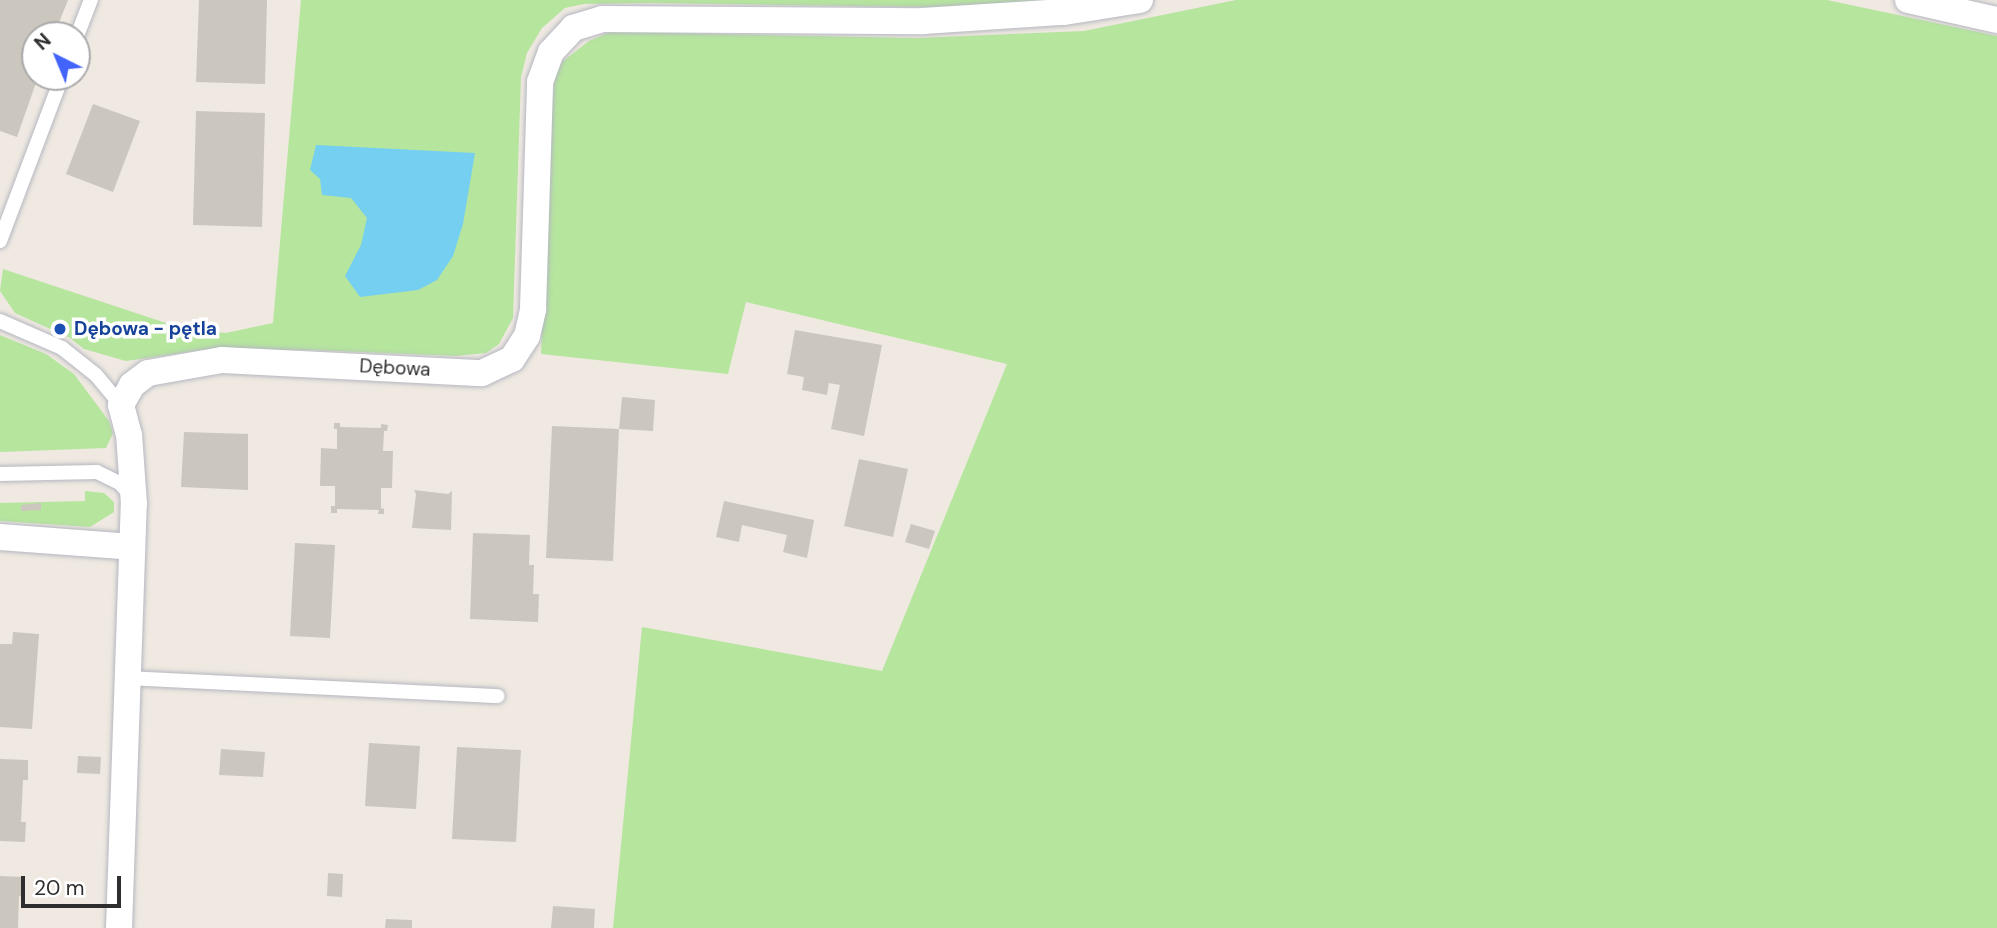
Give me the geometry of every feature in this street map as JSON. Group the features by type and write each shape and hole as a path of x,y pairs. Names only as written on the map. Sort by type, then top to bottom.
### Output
{"street":[{"name":"Dębowa","path":"121,405 132,385 148,373 222,360 482,373 512,359 527,336 533,309 540,82 551,52 573,28 602,19 923,21 1064,12 1140,0"},
{"path":"1908,0 1997,20"},
{"path":"119,928 134,504 132,456 121,405"},
{"path":"0,537 132,547"}],"lane":[{"path":"82,21 90,0"},
{"path":"0,241 57,91"},
{"path":"0,321 62,348 96,375 121,405"},
{"path":"0,474 97,472 120,483 134,504"},
{"path":"128,678 498,696"}],"green space":[{"path":"301,0 1062,0 926,7 649,3 584,4 565,8 542,28 527,53 521,77 513,318 499,344 486,353 455,356 313,350 201,350 126,361 84,349 70,338 15,313 0,291 3,269 181,328 226,333 273,323"},
{"path":"1236,0 1827,0 1997,36 1997,928 613,928 642,627 882,671 1007,364 746,302 728,374 541,354 551,114 555,77 562,62 589,41 610,32 917,38 1084,31"},
{"path":"0,335 46,354 74,374 109,421 113,433 106,448 0,452"},
{"path":"85,491 104,493 114,502 114,512 90,527 0,521 0,503 85,501"}],"water":[{"path":"316,145 475,153 463,224 453,256 437,280 418,290 360,297 345,276 361,245 367,218 351,198 322,195 320,179 310,170"}],"building":[{"path":"0,0 68,0 60,21 21,21 21,91 33,91 17,137 0,131"},
{"path":"199,0 267,0 265,84 196,82"},
{"path":"93,104 140,121 113,192 66,174"},
{"path":"196,111 265,113 262,227 193,225"},
{"path":"795,330 882,345 864,436 831,429 840,385 829,383 827,395 802,390 804,377 787,374"},
{"path":"622,397 655,400 653,431 619,429"},
{"path":"334,423 340,423 340,427 381,428 381,424 388,425 387,431 384,431 383,451 393,451 392,488 381,488 381,508 384,509 384,514 378,514 379,510 337,509 337,513 331,513 331,506 335,506 335,486 320,486 321,448 337,449 337,429 334,429"},
{"path":"552,426 619,429 613,561 546,558"},
{"path":"184,432 248,434 248,490 181,487"},
{"path":"859,459 908,469 893,537 844,526"},
{"path":"414,490 448,494 452,491 451,530 412,528 416,494"},
{"path":"724,501 814,520 807,558 783,552 787,535 742,525 739,542 716,537"},
{"path":"41,503 41,510 21,511 21,505"},
{"path":"911,524 935,531 929,549 905,542"},
{"path":"473,533 530,535 529,565 534,565 533,594 539,594 538,622 470,619"},
{"path":"295,543 335,545 330,638 290,636"},
{"path":"13,632 39,634 32,729 0,727 0,644 12,644"},
{"path":"369,743 420,746 416,809 365,806"},
{"path":"457,747 521,750 516,842 452,839"},
{"path":"221,749 265,752 263,777 219,775"},
{"path":"78,756 101,757 100,774 77,773"},
{"path":"0,759 28,760 28,780 23,780 21,822 26,822 25,842 0,841"},
{"path":"328,873 343,874 342,897 327,896"},
{"path":"0,876 25,877 24,897 19,896 18,928 0,928"},
{"path":"553,906 595,909 594,928 551,928"},
{"path":"386,919 412,920 412,928 385,928"}],"place":[{"name":"Dębowa - pętla","path":"60,329"}]}
